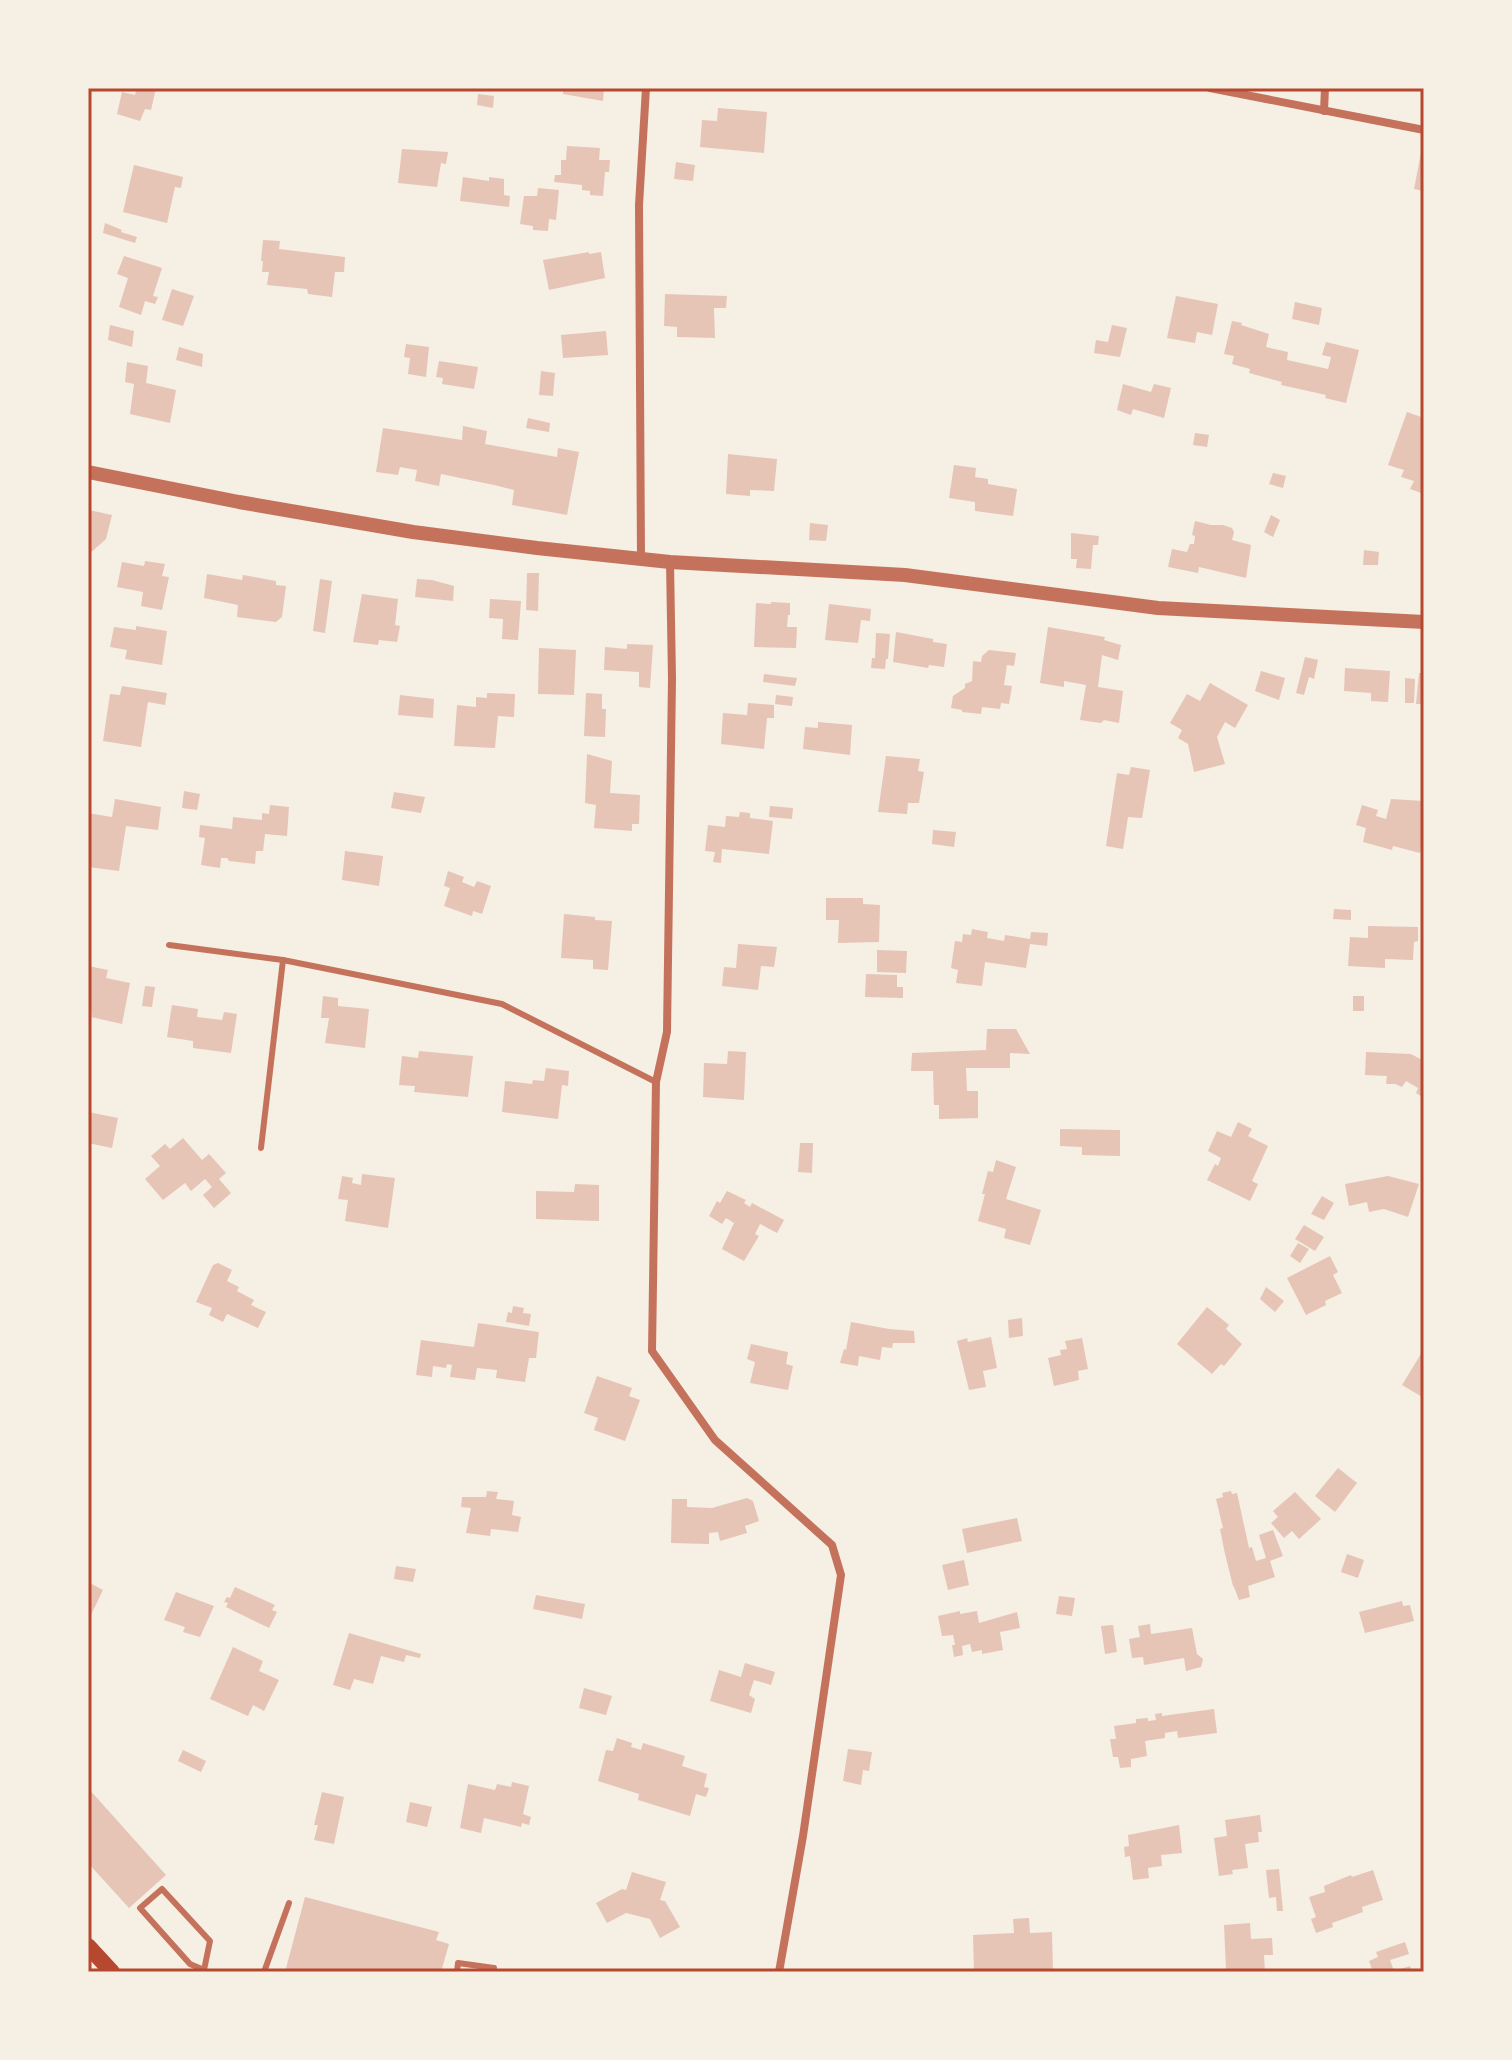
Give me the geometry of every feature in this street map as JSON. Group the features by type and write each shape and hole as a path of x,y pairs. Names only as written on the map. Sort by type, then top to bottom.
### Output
{"main road":[{"path":"88,1946 112,1972"}],"street":[{"path":"641,559 639,205 646,88"},
{"path":"1210,88 1424,130"},
{"path":"1324,111 1325,88"},
{"path":"88,472 413,532 537,548 670,562 905,575 1158,608 1424,622"},
{"path":"670,562 672,679 667,1032 656,1082 652,1351 715,1440 832,1545 841,1575 803,1836 779,1972"}],"lane":[{"path":"169,945 283,960 502,1004 656,1082"},
{"path":"261,1148 283,960"},
{"path":"162,1889 210,1941 204,1971 190,1964 140,1908 162,1889"},
{"path":"264,1972 289,1903"},
{"path":"457,1972 458,1963 494,1968"}],"building":[{"path":"137,88 156,88 151,110 145,109 140,121 117,114 122,92 135,95"},
{"path":"563,88 604,88 603,101 563,94"},
{"path":"478,94 494,96 493,108 477,105"},
{"path":"718,108 767,112 764,153 700,147 702,120 717,121"},
{"path":"567,146 600,148 599,160 610,160 609,172 605,172 603,196 590,195 590,191 582,190 582,185 554,182 555,175 561,175 561,160 566,160"},
{"path":"402,149 448,152 446,164 441,163 437,187 398,183"},
{"path":"1421,153 1424,153 1424,191 1414,189"},
{"path":"676,162 695,165 693,181 674,179"},
{"path":"134,165 183,177 181,188 175,187 167,223 123,212"},
{"path":"463,177 489,181 489,177 504,179 504,195 510,196 509,207 460,201"},
{"path":"538,188 559,190 556,220 549,219 548,231 533,230 533,226 520,224 524,196 537,196"},
{"path":"105,223 137,237 135,243 103,233"},
{"path":"263,240 280,241 279,249 345,257 344,272 335,272 332,297 308,294 307,289 267,285 269,272 262,272 261,261"},
{"path":"601,252 605,278 549,290 543,260"},
{"path":"124,256 162,268 153,296 158,297 155,304 145,301 141,315 119,307 128,278 117,274"},
{"path":"172,289 194,296 183,326 162,320"},
{"path":"665,294 727,296 726,308 714,308 715,338 677,337 677,327 664,326"},
{"path":"1176,296 1218,304 1212,335 1197,332 1195,343 1167,338"},
{"path":"1295,302 1322,308 1319,325 1292,319"},
{"path":"1232,321 1269,334 1266,347 1288,352 1287,360 1328,369 1331,357 1322,355 1326,342 1359,350 1346,403 1281,385 1282,382 1249,373 1250,369 1232,364 1234,356 1224,354"},
{"path":"110,325 134,331 132,347 108,340"},
{"path":"1112,325 1127,328 1120,357 1094,353 1096,340 1108,342"},
{"path":"606,331 608,355 563,358 561,335"},
{"path":"406,344 429,347 426,377 408,374 410,358 404,357"},
{"path":"179,347 203,354 202,367 176,360"},
{"path":"439,361 478,367 474,389 442,384 443,378 436,377"},
{"path":"127,362 148,366 146,383 176,390 170,423 130,414 134,384 125,382"},
{"path":"541,371 555,373 553,396 539,395"},
{"path":"1123,384 1151,392 1154,384 1171,388 1164,418 1133,409 1131,415 1117,410"},
{"path":"1407,412 1424,418 1424,494 1410,489 1414,481 1401,477 1404,470 1388,465"},
{"path":"528,418 550,423 549,432 526,428"},
{"path":"463,426 487,431 485,444 557,457 558,448 579,452 567,515 512,505 514,490 494,485 441,474 439,486 415,481 417,470 400,467 398,475 376,472 383,428 462,440"},
{"path":"1195,433 1209,435 1207,447 1193,445"},
{"path":"728,454 777,459 774,491 750,490 750,496 726,494"},
{"path":"954,465 976,468 975,477 988,479 988,484 1017,489 1013,516 975,511 975,502 949,498"},
{"path":"1273,473 1286,476 1283,488 1269,484"},
{"path":"89,510 112,515 106,539 88,555"},
{"path":"1271,515 1280,520 1273,537 1264,532"},
{"path":"1195,521 1232,528 1232,540 1251,545 1246,578 1199,567 1198,573 1168,567 1172,549 1187,552 1190,544 1194,544"},
{"path":"810,523 828,525 826,541 809,540"},
{"path":"1071,533 1099,536 1098,545 1093,545 1091,569 1076,568 1077,559 1071,559"},
{"path":"1364,550 1379,552 1378,565 1363,565"},
{"path":"145,561 165,564 162,576 169,577 162,610 141,606 143,592 117,587 122,562 144,566"},
{"path":"527,573 539,573 538,611 526,610"},
{"path":"207,574 242,580 243,575 286,586 282,617 276,622 237,617 238,605 204,598"},
{"path":"320,579 332,581 325,633 313,631"},
{"path":"417,579 454,586 453,601 415,597"},
{"path":"362,594 398,599 395,625 400,626 397,642 379,640 378,645 353,642"},
{"path":"490,599 521,601 518,640 502,639 503,619 489,618"},
{"path":"756,603 790,603 787,627 797,627 796,648 754,647"},
{"path":"829,604 871,609 870,621 861,620 858,643 825,640"},
{"path":"136,626 167,631 162,665 125,659 127,650 110,647 114,627 136,630"},
{"path":"1048,627 1105,637 1104,640 1121,645 1118,660 1102,655 1098,687 1123,691 1119,723 1080,720 1086,685 1064,681 1064,687 1040,683"},
{"path":"896,632 947,644 944,667 929,665 928,668 893,662"},
{"path":"876,633 890,634 885,669 871,668 872,658 875,658"},
{"path":"627,644 653,645 650,688 639,687 639,672 604,670 605,647 627,649"},
{"path":"539,648 576,650 574,695 538,694"},
{"path":"989,650 1016,653 1014,666 1007,665 1004,685 1012,686 1009,704 1001,703 1000,709 982,707 981,714 951,708 953,696 972,681 973,661 981,662 982,656"},
{"path":"1305,657 1318,660 1314,679 1309,677 1304,695 1296,693"},
{"path":"1345,668 1390,671 1388,702 1371,701 1371,693 1344,691"},
{"path":"1261,671 1285,678 1279,700 1255,691"},
{"path":"1419,673 1424,673 1424,704 1416,704"},
{"path":"764,674 797,678 795,686 763,682"},
{"path":"1405,678 1415,679 1414,703 1405,703"},
{"path":"1210,683 1248,705 1235,728 1225,722 1217,737 1225,764 1194,772 1188,744 1178,738 1182,730 1170,723 1187,694 1200,701"},
{"path":"122,686 167,693 165,705 148,702 141,747 103,741 110,694 120,695"},
{"path":"487,693 515,694 514,717 498,716 495,748 454,746 457,705 476,707 476,697 487,698"},
{"path":"586,693 602,694 602,709 606,709 605,737 584,736"},
{"path":"400,695 434,699 433,718 398,715"},
{"path":"776,695 793,697 792,706 775,704"},
{"path":"748,703 774,705 774,718 767,718 764,749 721,744 723,713 747,715"},
{"path":"818,722 852,725 850,755 803,749 805,727 818,728"},
{"path":"587,754 612,761 610,793 640,795 639,824 632,824 632,831 594,828 596,805 585,803"},
{"path":"886,756 920,759 918,771 924,772 919,803 908,803 907,814 878,812"},
{"path":"1131,767 1150,770 1142,818 1128,817 1123,849 1106,846 1117,773 1129,775"},
{"path":"184,791 200,794 197,810 182,808"},
{"path":"394,792 425,797 421,813 391,808"},
{"path":"115,799 161,807 158,830 126,826 119,871 88,867 88,813 112,817"},
{"path":"1391,799 1424,801 1421,824 1424,825 1424,837 1420,853 1363,842 1366,828 1356,825 1362,805 1378,810 1376,816 1386,819"},
{"path":"270,805 289,807 287,836 265,834 263,851 256,851 255,864 221,858 220,868 201,865 205,838 199,837 200,825 232,829 233,817 262,820 262,813 269,814"},
{"path":"770,806 793,808 792,819 769,817"},
{"path":"740,812 750,813 750,818 773,821 769,854 722,849 721,863 713,862 715,852 705,851 708,825 725,827 726,816 739,817"},
{"path":"933,830 956,832 954,847 932,844"},
{"path":"345,851 383,856 379,886 342,880"},
{"path":"448,871 464,877 462,882 474,887 477,881 491,886 482,914 473,911 472,916 444,906 450,888 444,886"},
{"path":"826,898 863,898 863,904 880,905 879,942 838,943 839,920 826,920"},
{"path":"1334,909 1351,910 1351,920 1333,919"},
{"path":"564,914 612,921 608,970 593,969 593,960 561,958"},
{"path":"1368,926 1418,927 1413,960 1385,959 1385,968 1348,966 1350,937 1368,938"},
{"path":"972,929 988,932 987,938 1004,941 1005,935 1030,939 1031,932 1048,933 1047,946 1030,944 1026,968 985,962 982,986 956,983 958,970 951,968 955,941 962,942 963,934 971,935"},
{"path":"738,944 777,947 774,967 761,966 758,990 722,986 724,967 736,968"},
{"path":"877,950 907,951 906,973 877,972"},
{"path":"88,966 108,970 106,978 130,983 122,1024 91,1017 92,1013 88,1012"},
{"path":"866,974 897,975 897,987 903,987 903,998 865,997"},
{"path":"145,986 155,987 152,1007 142,1006"},
{"path":"323,996 338,998 338,1006 369,1009 365,1048 325,1043 329,1018 321,1018"},
{"path":"1353,996 1364,996 1364,1011 1353,1011"},
{"path":"172,1005 198,1009 197,1017 222,1020 224,1012 237,1014 231,1053 193,1048 193,1041 167,1037"},
{"path":"987,1029 1016,1029 1030,1054 1010,1053 1010,1068 966,1068 967,1091 978,1091 978,1118 939,1119 939,1105 934,1105 933,1071 911,1071 912,1053 986,1050"},
{"path":"419,1051 473,1056 468,1097 414,1092 415,1086 399,1085 402,1056 418,1058"},
{"path":"728,1051 746,1052 744,1100 703,1097 704,1063 727,1064"},
{"path":"1366,1052 1411,1054 1424,1061 1424,1098 1416,1093 1418,1088 1406,1081 1402,1087 1386,1084 1387,1076 1365,1075"},
{"path":"546,1068 569,1071 568,1086 562,1085 558,1119 502,1112 505,1081 532,1084 533,1080 544,1081"},
{"path":"88,1112 118,1118 112,1148 88,1143"},
{"path":"1238,1122 1252,1129 1248,1136 1268,1146 1252,1181 1258,1184 1250,1201 1207,1180 1221,1158 1208,1151 1217,1131 1231,1137"},
{"path":"1060,1129 1120,1130 1120,1156 1082,1155 1082,1147 1060,1146"},
{"path":"183,1138 202,1160 209,1154 226,1173 219,1179 231,1193 214,1208 203,1195 212,1187 205,1179 191,1191 185,1183 163,1200 145,1179 160,1166 151,1156 165,1144 170,1149"},
{"path":"800,1143 813,1143 812,1173 798,1172"},
{"path":"996,1160 1016,1167 1006,1199 1041,1210 1030,1245 1004,1238 1006,1229 978,1221 988,1171 993,1172"},
{"path":"362,1174 395,1178 388,1228 345,1221 348,1200 338,1199 342,1176 353,1178 352,1183 361,1185"},
{"path":"1388,1176 1419,1184 1408,1217 1384,1209 1369,1212 1367,1202 1349,1206 1345,1184"},
{"path":"575,1184 599,1185 599,1221 536,1219 536,1191 574,1192"},
{"path":"727,1191 746,1200 744,1203 750,1207 752,1203 784,1220 777,1233 760,1224 755,1234 759,1236 744,1261 722,1249 734,1223 726,1218 722,1224 709,1216"},
{"path":"1322,1196 1334,1203 1324,1220 1311,1214"},
{"path":"1304,1225 1324,1237 1315,1251 1295,1239"},
{"path":"1298,1243 1309,1249 1300,1263 1290,1256"},
{"path":"1330,1256 1338,1272 1333,1275 1342,1293 1306,1315 1287,1278"},
{"path":"218,1263 232,1270 227,1281 239,1287 237,1291 254,1300 251,1305 266,1312 258,1328 227,1314 223,1322 209,1315 212,1308 196,1302 213,1265"},
{"path":"1266,1287 1284,1301 1275,1312 1260,1299"},
{"path":"513,1306 524,1308 523,1313 531,1314 529,1326 506,1322"},
{"path":"1207,1307 1229,1325 1226,1329 1242,1344 1224,1366 1221,1364 1212,1374 1177,1344"},
{"path":"1022,1318 1023,1336 1009,1338 1008,1320"},
{"path":"851,1322 914,1331 915,1343 893,1343 892,1348 882,1347 880,1360 859,1356 858,1366 840,1363 846,1350"},
{"path":"478,1323 539,1332 536,1358 529,1358 525,1382 496,1378 497,1370 477,1368 475,1380 450,1377 452,1365 447,1364 446,1368 433,1366 432,1377 416,1375 421,1340 474,1347"},
{"path":"991,1337 997,1368 983,1371 986,1387 969,1390 957,1341"},
{"path":"1082,1338 1088,1369 1078,1371 1079,1380 1054,1386 1048,1358 1061,1355 1060,1350 1067,1349 1065,1341"},
{"path":"751,1344 788,1352 786,1364 793,1366 788,1390 750,1383 755,1362 747,1359"},
{"path":"1424,1349 1424,1398 1402,1385"},
{"path":"597,1376 632,1388 629,1396 640,1400 625,1441 594,1430 598,1418 584,1413"},
{"path":"1338,1468 1357,1483 1335,1512 1315,1496"},
{"path":"487,1491 498,1492 496,1499 514,1501 512,1515 521,1517 518,1532 491,1529 490,1536 466,1533 471,1508 461,1507 462,1497 486,1497"},
{"path":"1231,1491 1232,1494 1237,1493 1249,1548 1252,1547 1256,1561 1266,1558 1259,1535 1273,1530 1283,1556 1270,1561 1275,1577 1248,1586 1250,1597 1239,1600 1225,1554 1216,1499 1223,1497 1222,1493"},
{"path":"1295,1492 1321,1519 1299,1539 1292,1531 1284,1538 1271,1523 1278,1517 1273,1511"},
{"path":"747,1498 753,1501 759,1521 745,1526 747,1533 720,1541 718,1532 709,1533 709,1544 671,1543 672,1499 687,1499 687,1507 712,1508"},
{"path":"1017,1518 1022,1541 967,1553 962,1529"},
{"path":"1347,1554 1364,1560 1358,1578 1341,1572"},
{"path":"964,1560 969,1585 948,1590 942,1565"},
{"path":"396,1566 416,1569 413,1582 394,1579"},
{"path":"88,1582 103,1590 88,1621"},
{"path":"235,1587 275,1605 272,1610 277,1612 269,1628 226,1607 228,1603 224,1602 227,1597 230,1598"},
{"path":"176,1592 214,1606 200,1637 183,1632 185,1627 164,1620"},
{"path":"536,1595 585,1604 582,1619 533,1609"},
{"path":"1059,1596 1075,1598 1072,1616 1056,1614"},
{"path":"1402,1601 1403,1606 1410,1605 1414,1621 1365,1633 1359,1612"},
{"path":"960,1611 960,1614 977,1611 979,1623 1017,1612 1020,1628 1000,1632 1003,1650 982,1654 982,1650 972,1652 970,1644 962,1646 963,1655 954,1657 953,1635 942,1636 938,1616"},
{"path":"1150,1624 1151,1634 1192,1628 1197,1654 1203,1659 1201,1667 1186,1671 1184,1658 1144,1665 1143,1657 1132,1658 1129,1639 1140,1637 1138,1626"},
{"path":"1113,1625 1117,1652 1105,1654 1101,1626"},
{"path":"349,1633 421,1654 420,1658 406,1655 404,1662 381,1656 373,1684 354,1679 350,1690 333,1685"},
{"path":"233,1647 263,1661 259,1671 279,1680 264,1711 253,1705 248,1716 210,1699"},
{"path":"745,1663 775,1672 771,1685 754,1680 749,1695 755,1699 751,1713 710,1701 719,1670 741,1677"},
{"path":"584,1688 612,1696 606,1715 579,1708"},
{"path":"1214,1709 1217,1733 1178,1738 1177,1731 1165,1733 1165,1738 1145,1741 1147,1756 1131,1759 1131,1767 1120,1768 1118,1757 1113,1757 1110,1739 1116,1739 1114,1726 1136,1723 1136,1719 1156,1720 1155,1714 1162,1713 1162,1716"},
{"path":"617,1738 641,1750 643,1743 685,1756 682,1766 707,1774 704,1787 709,1788 706,1797 696,1794 690,1816 638,1800 639,1794 598,1781 606,1750 613,1751"},
{"path":"848,1749 872,1752 869,1771 863,1770 861,1785 843,1781"},
{"path":"183,1750 206,1761 201,1772 178,1761"},
{"path":"512,1782 529,1786 523,1814 531,1817 529,1825 522,1823 521,1827 484,1818 481,1833 460,1828 468,1784 495,1790 497,1784 511,1787"},
{"path":"88,1788 166,1875 129,1908 88,1863"},
{"path":"322,1792 344,1797 334,1844 314,1840 318,1825 314,1825"},
{"path":"410,1802 432,1807 427,1827 406,1822"},
{"path":"1260,1815 1262,1832 1258,1832 1259,1842 1245,1844 1248,1868 1219,1876 1214,1838 1227,1836 1225,1820"},
{"path":"1179,1825 1182,1853 1161,1855 1162,1866 1148,1868 1149,1878 1133,1880 1130,1856 1125,1857 1124,1847 1129,1846 1128,1835"},
{"path":"1279,1869 1283,1911 1277,1911 1276,1897 1269,1898 1266,1870"},
{"path":"1373,1870 1383,1900 1362,1907 1363,1912 1332,1923 1333,1927 1316,1933 1311,1919 1316,1917 1309,1897 1325,1892 1324,1886"},
{"path":"632,1872 666,1882 660,1900 665,1901 680,1927 660,1938 650,1919 626,1913 607,1923 596,1903 622,1889 626,1890"},
{"path":"305,1897 439,1932 436,1940 449,1944 441,1972 285,1972"},
{"path":"1029,1918 1030,1933 1052,1932 1053,1972 974,1972 973,1935 1014,1933 1013,1919"},
{"path":"1250,1923 1251,1939 1272,1938 1273,1955 1264,1955 1265,1972 1229,1972 1226,1970 1224,1925"},
{"path":"1405,1942 1409,1954 1390,1960 1394,1971 1410,1966 1412,1972 1373,1972 1369,1961 1378,1957 1376,1952"}]}
